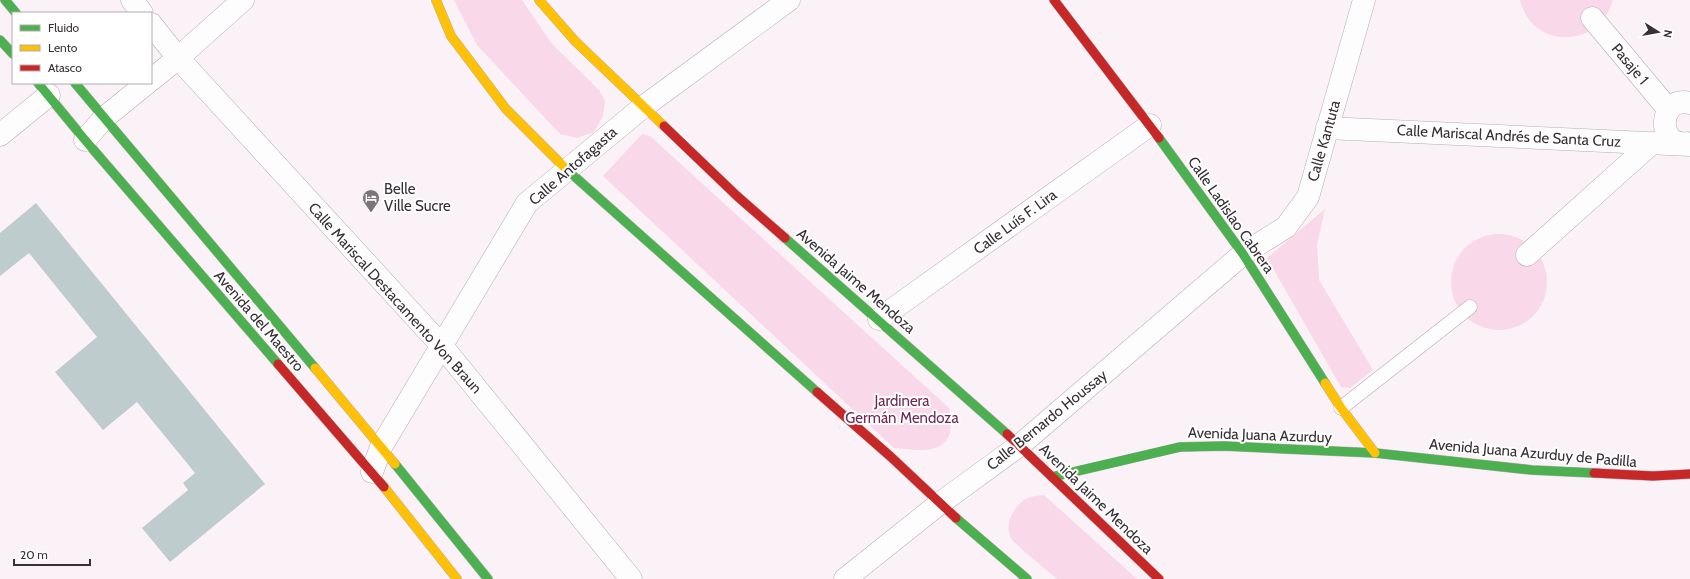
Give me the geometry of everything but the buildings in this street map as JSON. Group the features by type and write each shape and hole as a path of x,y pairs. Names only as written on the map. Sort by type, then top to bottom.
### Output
{"main road":[{"path":"5,0 15,12"},
{"path":"436,0 451,36 506,109 566,171 891,457 939,504 1027,579"},
{"name":"Avenida Jaime Mendoza","path":"539,0 575,41 737,196 879,319 1020,445 1159,579"},
{"name":"Calle Ladislao Cabrera","path":"1054,0 1150,125 1243,254 1341,408 1375,453"},
{"path":"0,40 12,53"},
{"name":"Avenida del Maestro","path":"76,84 381,447 488,579"},
{"name":"Avenida del Maestro","path":"43,89 85,140 372,472 457,579"},
{"name":"Avenida Juana Azurduy","path":"1052,477 1180,447 1224,446 1375,453"},
{"name":"Avenida Juana Azurduy de Padilla","path":"1375,453 1532,470 1653,476 1690,474"}],"street":[{"path":"132,0 141,12"},
{"path":"152,79 178,58 242,0"},
{"name":"Calle Antofagasta","path":"372,472 381,447 527,203 643,107 789,0"},
{"name":"Calle Kantuta","path":"1243,254 1286,227 1308,197 1364,0"},
{"name":"Pasaje 1","path":"1592,18 1669,110"},
{"name":"Calle Mariscal Destacamento Von Braun","path":"152,25 178,58 442,346 631,579"},
{"path":"85,140 104,118 146,84"},
{"path":"0,135 43,89"},
{"path":"1688,144 1677,143 1667,135 1664,122 1669,110 1679,103 1690,103"},
{"name":"Calle Luís F. Lira","path":"879,319 1150,125"},
{"name":"Calle Mariscal Andrés de Santa Cruz","path":"1327,128 1688,144"},
{"path":"1527,255 1652,143"},
{"name":"Calle Bernardo Houssay","path":"845,579 939,504 1020,445 1243,254"}],"lane":[{"path":"1341,408 1470,307"}],"green space":[{"path":"454,0 522,0 552,44 599,90 605,101 603,116 594,132 577,138 560,134 477,45"},
{"path":"1520,0 1613,0 1607,14 1593,29 1584,34 1563,37 1553,36 1535,26 1526,14"},
{"name":"Jardinera Germán Mendoza","path":"642,134 650,136 949,408 950,430 949,436 945,442 932,449 924,450 894,448 603,176"},
{"path":"1325,209 1317,245 1319,280 1373,370 1350,388 1341,387 1267,258"},
{"path":"1499,234 1517,238 1526,242 1533,248 1539,255 1543,264 1547,282 1543,300 1539,309 1533,316 1526,322 1517,326 1499,330 1481,326 1472,322 1465,316 1459,309 1455,300 1451,282 1455,264 1459,255 1465,248 1472,242 1481,238"},
{"path":"1044,495 1137,579 1057,579 1019,546 1009,534 1008,527 1011,516 1018,505 1024,500 1035,496"}],"traffic: fast":[{"path":"5,0 15,12"},
{"path":"0,40 12,53"},
{"path":"39,84 85,140 278,364"},
{"path":"76,84 315,368"},
{"path":"1159,138 1243,254 1325,383"},
{"path":"565,168 817,392"},
{"path":"785,238 1007,434"},
{"path":"1052,477 1180,447 1224,446 1375,453 1532,470 1594,473"},
{"path":"395,464 488,579"},
{"path":"956,518 1027,579"}],"traffic: slow":[{"path":"436,0 451,36 506,109 565,168"},
{"path":"539,0 575,41 664,126"},
{"path":"315,368 395,464"},
{"path":"1325,383 1341,408 1375,453"},
{"path":"384,487 457,579"}],"traffic: jam":[{"path":"1054,0 1159,138"},
{"path":"664,126 737,196 785,238"},
{"path":"278,364 384,487"},
{"path":"817,392 891,457 956,518"},
{"path":"1007,434 1159,579"},
{"path":"1594,473 1653,476 1690,474"}],"place":[{"name":"Belle Ville Sucre","path":"371,213"}]}
